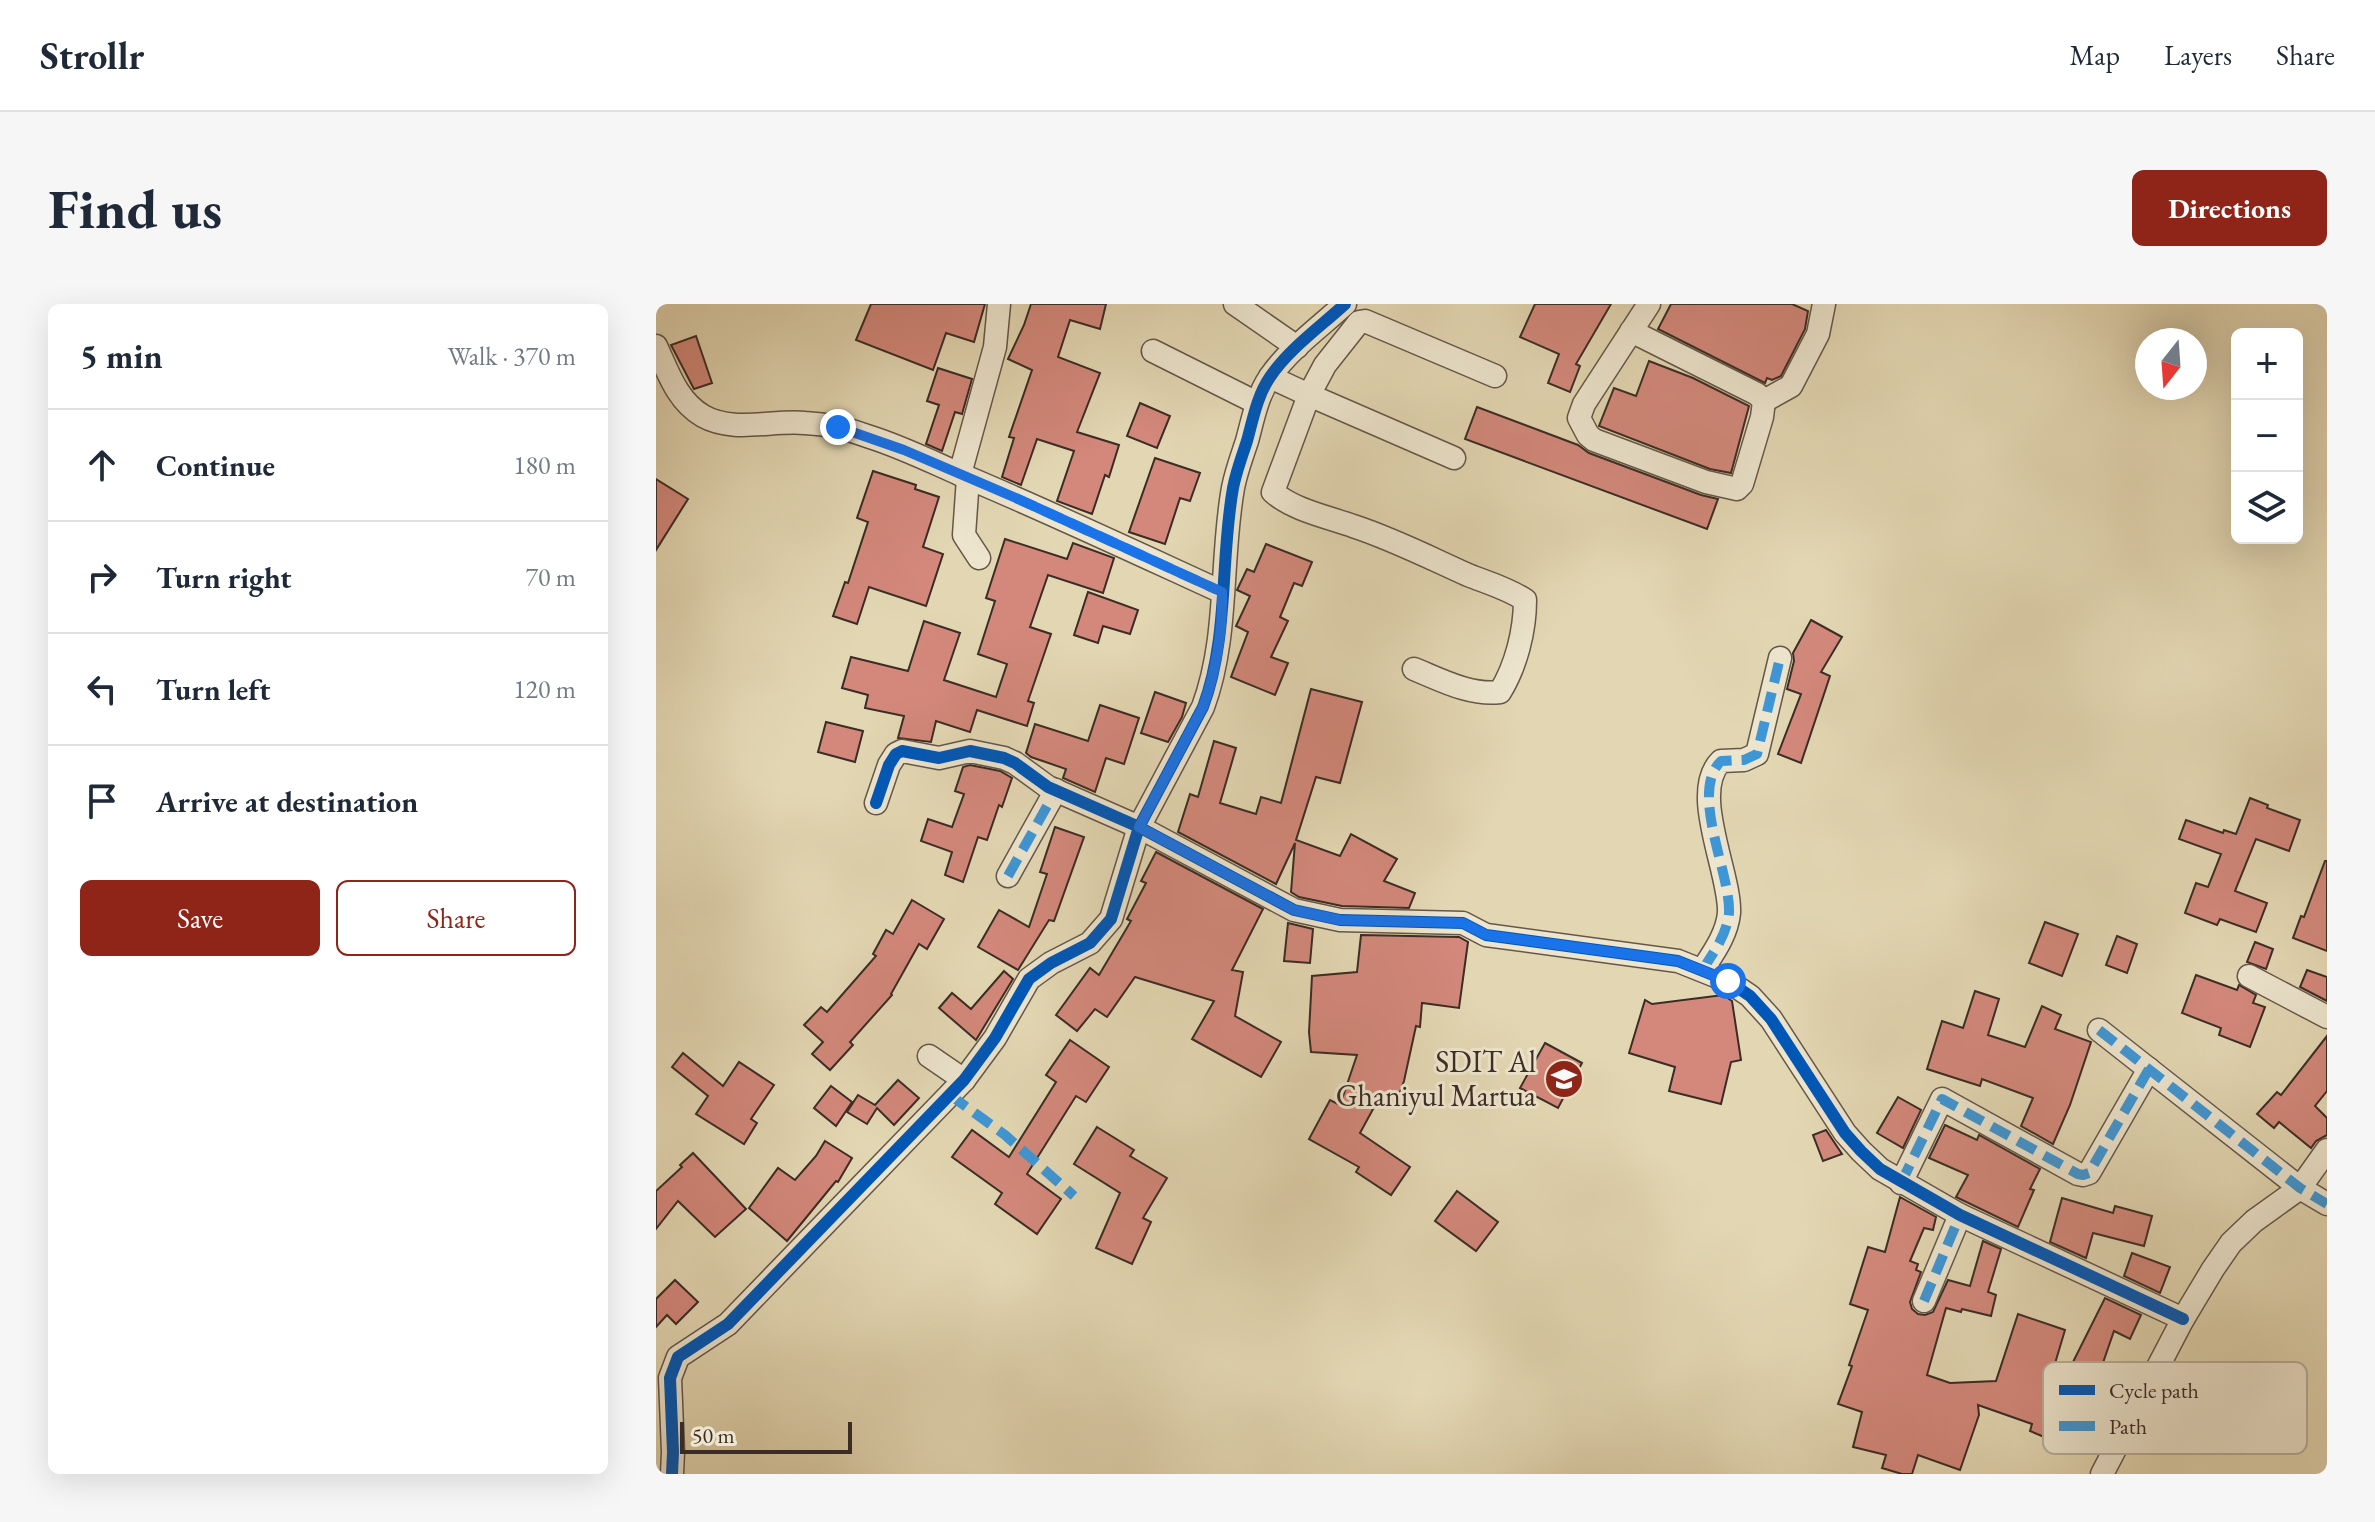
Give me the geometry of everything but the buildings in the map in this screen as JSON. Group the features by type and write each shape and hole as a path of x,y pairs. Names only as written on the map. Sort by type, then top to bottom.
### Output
{"street":[{"path":"979,558 964,535 964,476 995,347 999,304"},
{"path":"1235,304 1297,347"},
{"path":"672,1474 670,1378 678,1357 728,1324 964,1080 995,1038 1029,979 1051,963 1090,943 1111,919 1139,827 1203,707 1210,688 1222,611 1233,487 1257,403 1270,377 1297,347 1345,304"},
{"path":"1649,304 1584,404 1579,418 1588,435 1594,440 1706,482 1737,489 1742,484 1764,401"},
{"path":"1764,401 1791,386 1818,334 1824,304"},
{"path":"1414,669 1478,692 1500,692 1515,660 1525,615 1525,600 1511,590 1304,508 1273,492 1309,395 1325,365 1359,322 1365,321 1495,376"},
{"path":"1631,331 1757,394 1764,401"},
{"path":"656,346 686,403 717,423 805,423 838,427 882,441 1222,592"},
{"path":"1153,351 1257,403"},
{"path":"1270,377 1454,458"},
{"path":"1703,969 1722,939 1729,916 1729,900 1709,817 1709,793 1715,769 1721,761 1744,760 1757,754 1780,658"},
{"path":"876,803 892,758 902,751 939,758 970,751 993,754 1015,763 1048,787 1139,827 1294,910 1364,922 1463,923 1486,935 1678,961 1703,969 1750,996 1771,1019 1845,1133 1880,1169 1960,1215 2183,1319"},
{"path":"1008,876 1056,790"},
{"path":"2249,976 2327,1017"},
{"path":"2099,1030 2300,1188 2327,1204"},
{"path":"929,1056 964,1080"},
{"path":"1901,1183 1942,1099 2078,1174 2089,1173 2149,1069"},
{"path":"2161,1362 2183,1319 2231,1243 2254,1221 2300,1188 2327,1150"},
{"path":"1924,1301 1960,1215"},
{"path":"2102,1474 2112,1454"}],"marked path":[{"path":"1016,498 1222,592"},
{"path":"1703,969 1723,935 1729,913 1710,812 1712,775 1721,761 1744,760 1757,754 1780,658"},
{"path":"1008,876 1056,790"},
{"path":"2099,1030 2300,1188 2327,1204"},
{"path":"1901,1183 1942,1099 2078,1174 2089,1173 2149,1069"},
{"path":"950,1095 1005,1135 1074,1196"},
{"path":"1924,1301 1960,1215"}],"cycle path":[{"path":"672,1474 670,1378 678,1357 728,1324 964,1080 995,1038 1029,979 1051,963 1090,943 1111,919 1139,827 1203,707 1211,680 1217,653 1233,488 1259,400 1270,377 1286,357 1345,304"},
{"path":"876,803 896,754 902,751 939,758 970,751 1015,763 1048,787 1139,827 1294,910 1340,920 1463,923 1486,935 1678,961 1728,981 1750,996 1771,1019 1845,1133 1880,1169 1960,1215 2183,1319"}],"place":[{"name":"SDIT Al Ghaniyul Martua","path":"1564,1079"}],"route":[{"path":"838,427 904,450 1016,498 1222,592 1210,688 1203,707 1139,827 1294,910 1315,916 1364,922 1463,923 1486,935 1678,961 1728,981"}]}
